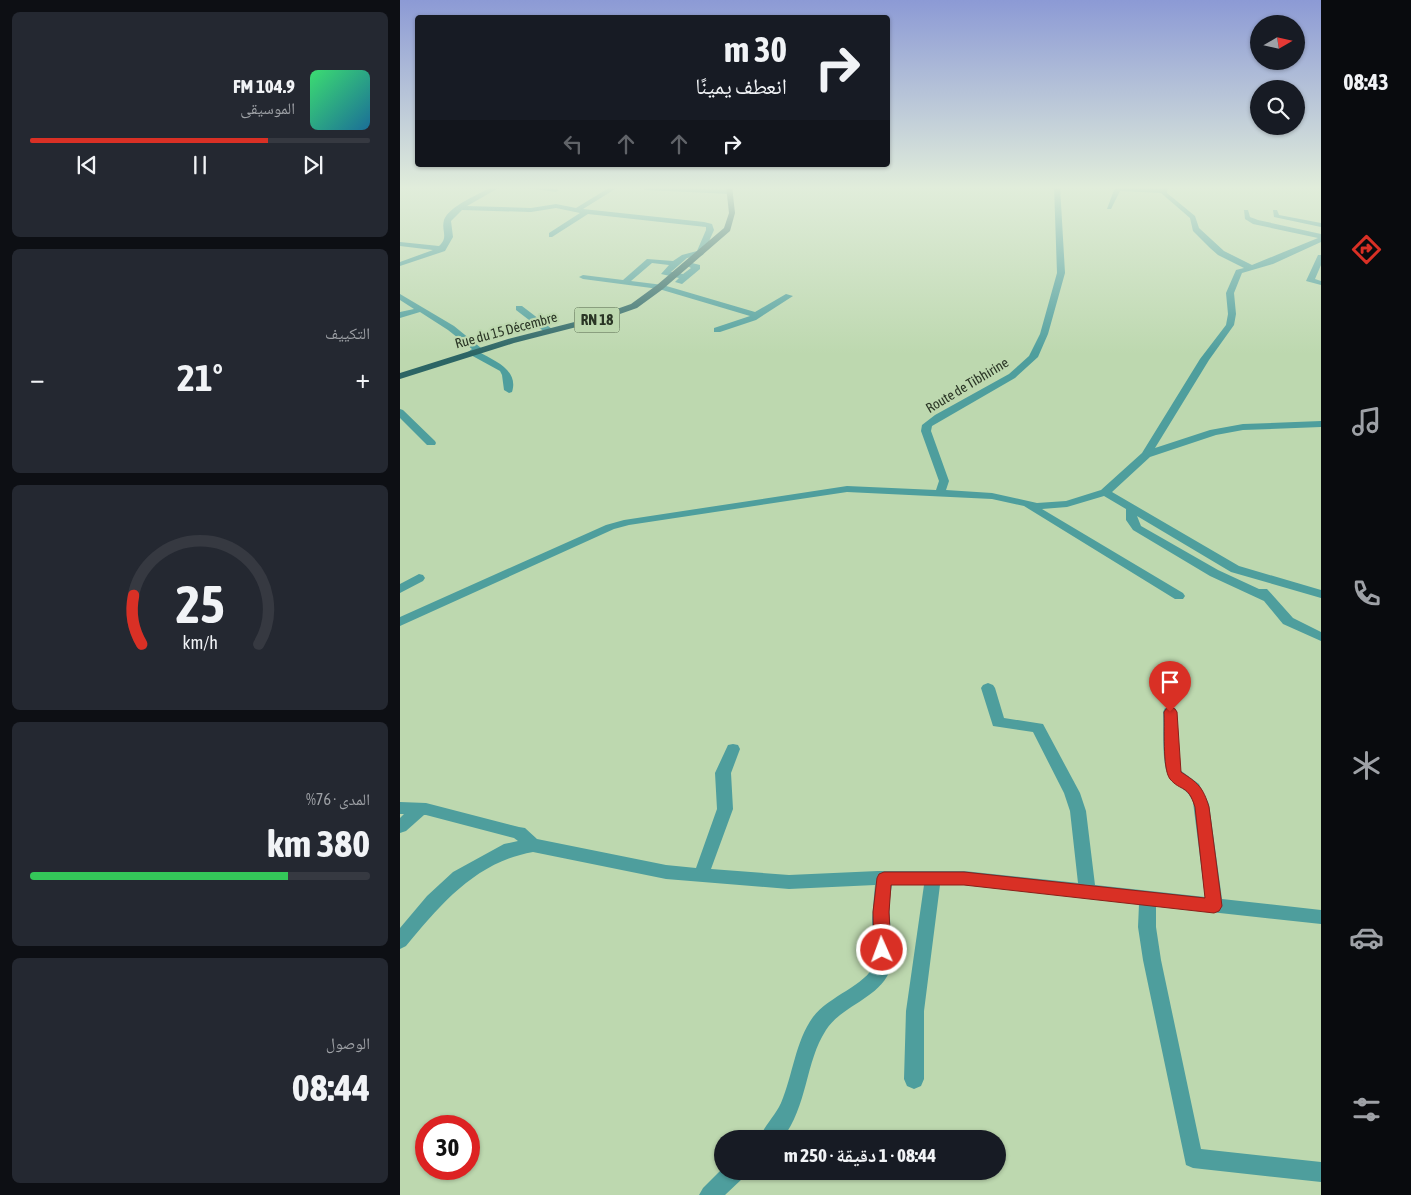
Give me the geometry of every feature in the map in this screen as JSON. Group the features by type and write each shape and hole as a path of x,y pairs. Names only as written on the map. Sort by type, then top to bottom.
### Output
{"main road":[{"name":"Rue du 15 Décembre","path":"400,376 475,351 623,311 665,289 675,275 713,242"}],"street":[{"path":"400,264 422,258 442,249 448,242"},
{"path":"686,277 665,274 674,263 688,253 700,253 705,242"},
{"name":"Route de Tibhirine","path":"940,493 944,481 926,432 927,425 1012,376 1033,357 1044,334 1061,273 1060,242"},
{"path":"1209,242 1221,253 1249,268"},
{"path":"400,622 610,527 628,522 773,498 848,489 992,496 1037,506 1067,504 1105,492 1146,454 1205,359 1230,325 1232,314 1230,293 1239,272 1270,262 1311,242"},
{"path":"400,244 442,249"},
{"path":"1307,244 1317,250 1320,260 1310,281 1321,283"},
{"path":"624,282 650,260 674,263"},
{"path":"665,289 686,277 697,267 688,264"},
{"path":"584,276 665,289 756,315"},
{"path":"400,296 422,308 475,351 503,369 507,375 509,390"},
{"path":"717,330 753,318 789,296"},
{"path":"400,315 422,308"},
{"path":"520,308 549,331"},
{"path":"400,412 430,443"},
{"path":"1146,454 1214,432 1243,427 1321,424"},
{"path":"1105,492 1131,506 1206,554 1235,569 1321,594"},
{"path":"1026,504 1179,596"},
{"path":"1131,506 1132,520 1137,528 1214,572 1268,598"},
{"path":"1252,575 1268,598 1288,621 1321,637"},
{"path":"400,588 419,578"},
{"path":"988,688 998,722 1038,728 1072,793 1078,811 1087,892"},
{"path":"1170,712 1173,770 1175,776 1193,787 1200,801 1214,906"},
{"path":"701,875 725,809 723,773 733,749"},
{"path":"400,808 421,808 519,832 533,845"},
{"path":"400,827 421,808"},
{"path":"400,941 433,901 459,877 510,849 533,845 666,872 789,882 884,878 964,878 1321,917"},
{"path":"778,1130 792,1102 816,1029 829,1011 877,980 883,966 881,912 884,878"},
{"path":"914,1079 915,1011 933,878"},
{"path":"1148,899 1147,927 1152,960 1193,1158 1321,1172"},
{"path":"710,1195 726,1180"}],"route":[{"path":"882,950 881,912 884,878 964,878 1214,906 1202,807 1193,787 1175,776 1173,770 1170,712"}]}
